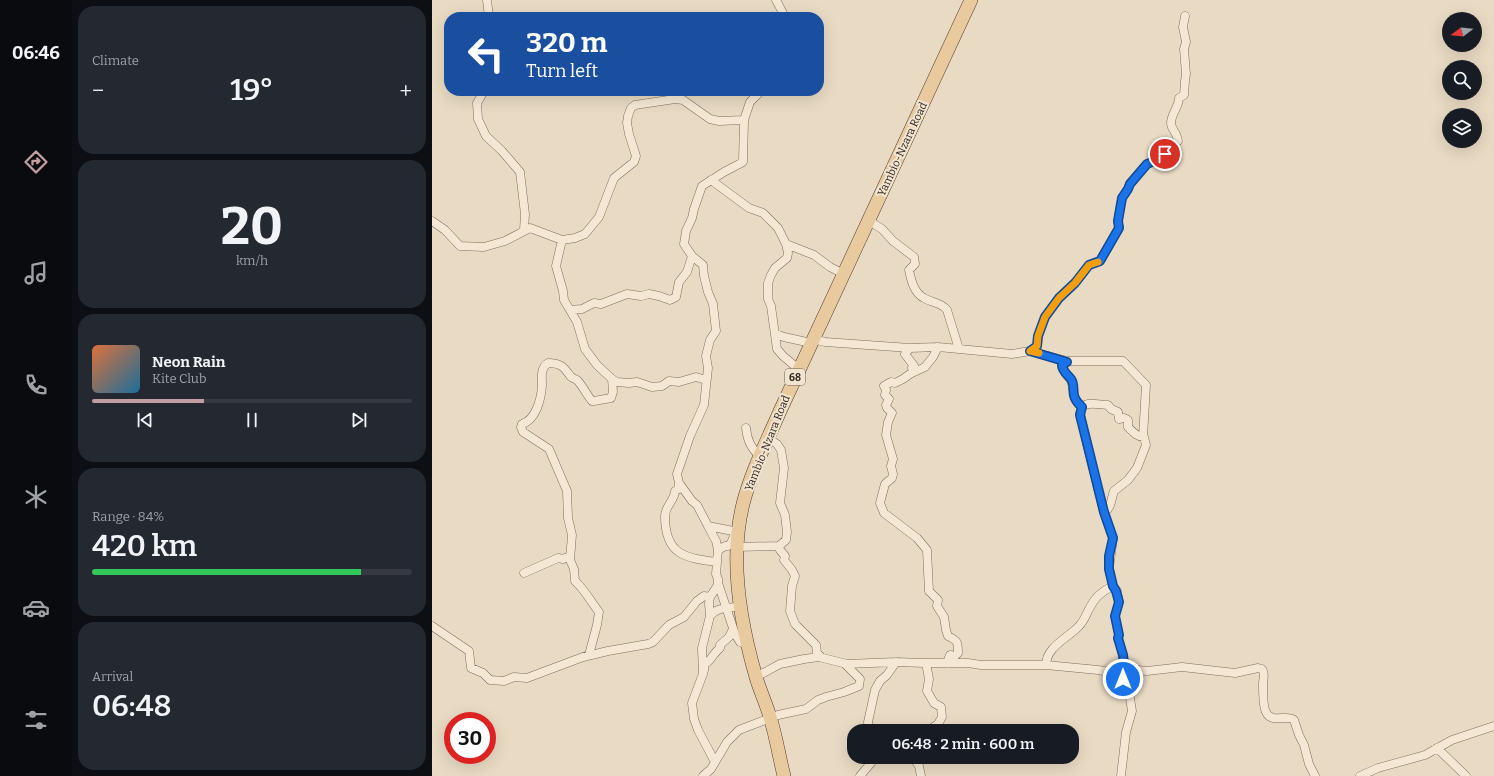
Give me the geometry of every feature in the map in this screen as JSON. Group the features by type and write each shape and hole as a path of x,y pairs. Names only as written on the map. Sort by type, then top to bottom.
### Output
{"main road":[{"name":"Yambio-Nzara Road","path":"784,776 770,718 756,678 748,644 736,626 740,606 738,593 738,547 736,532 743,503 760,456 971,0"}],"street":[{"path":"487,0 488,12"},
{"path":"776,0 782,12"},
{"path":"1030,351 1037,346 1038,336 1045,317 1059,298 1075,283 1089,265 1100,261 1107,250 1119,228 1118,221 1122,198 1133,179 1147,164 1159,159 1178,141 1171,122 1175,109 1179,104 1179,98 1186,92 1184,87 1186,74 1184,48 1186,42 1183,27 1185,16"},
{"path":"481,96 477,103 478,119 486,136 502,151 520,172 525,214 524,230"},
{"path":"717,562 682,555 670,545 666,526 665,516 667,506 674,497 675,491 679,489 677,474 690,436 704,405 708,368 706,356 709,350 710,340 716,331 713,304 704,276 704,265 692,256 684,244 686,231 692,218 702,186 743,162 744,120 750,102 756,96"},
{"path":"432,221 445,230 460,246 484,247 504,242 530,228 562,240 576,238 585,234 599,217 614,178 634,162 636,156 627,123 631,108 635,105 675,99 683,100 710,120 744,120"},
{"path":"711,180 749,208 763,213 778,228 786,244 788,253 787,258 775,268 768,283 768,299 771,306 777,349 795,366 796,376"},
{"path":"870,217 874,224 882,229 893,241 914,257 915,264 910,270 914,286 918,293 925,298 944,306 947,310 959,349"},
{"path":"562,240 556,266 564,300 577,322 585,349 597,365 612,379 629,383 637,382 652,387 662,386 669,380 680,382 696,377 706,380"},
{"path":"786,244 814,255 830,267 844,274"},
{"path":"570,310 582,309 594,303 601,304 627,294 641,296 649,294 670,300 676,297 679,282 687,272 692,256"},
{"path":"776,334 784,337 812,341 910,348 938,347 1012,354 1030,351 1067,362 1123,361 1146,385 1143,437"},
{"path":"938,347 933,358 925,367 903,379 891,382 884,386 886,390 885,394 889,399 886,408 892,413 888,422 886,435 893,459 893,474 892,478 885,484 880,503 884,513 917,538 928,550 929,591 938,600 937,606 944,617 948,636 954,639 958,644 958,653 955,656 950,655 947,663"},
{"path":"910,348 905,354 914,366 912,368 914,372"},
{"path":"1067,362 1062,365 1063,370 1072,381 1072,392 1082,407"},
{"path":"589,655 598,625 599,612 586,592 575,581 574,569 570,556 572,535 568,518 568,498 564,484 554,464 549,449 521,430 521,427 522,424 527,422 535,413 540,398 543,369 548,363 563,366 592,401 611,398 613,392 612,379"},
{"path":"1104,512 1106,512 1112,503 1113,493 1115,490 1128,480 1137,468 1146,445 1146,438 1138,436 1133,432 1128,427 1128,420 1124,418 1119,419 1118,412 1108,405 1087,404 1083,405 1080,415 1104,512 1113,538 1109,556 1109,569 1119,602 1115,616 1119,635 1118,638 1123,655 1125,671 1123,672 1123,679 1130,698 1132,711 1126,734 1121,776"},
{"path":"746,428 747,438 756,453 760,456"},
{"path":"738,547 779,546 786,540 787,532 785,515 780,503 784,468 781,450 777,444 768,438"},
{"path":"679,483 692,501 697,505 716,541 718,550 716,574 718,585 725,607 736,626 729,637 714,653 711,660 705,664 703,674 692,703 694,720 715,762"},
{"path":"708,526 736,532 731,543 728,546 718,550"},
{"path":"779,546 780,550 785,556 784,560 795,576 792,586 790,611 795,624 816,645 817,653 821,657"},
{"path":"524,573 558,558 563,559 570,556"},
{"path":"703,674 702,648 710,616 710,598 718,585"},
{"path":"1046,665 1048,655 1080,626 1093,602 1099,595 1113,586"},
{"path":"432,626 469,651 471,668 483,673 490,680 504,681 514,677 527,678 589,655 653,642 669,625 684,617 700,598 704,596 710,598"},
{"path":"710,616 715,611 725,607 732,608 740,606"},
{"path":"756,678 780,664 821,657 845,664 896,662 1005,666 1046,665 1123,672 1182,667 1232,673 1254,668 1262,669 1264,672 1263,685 1266,712 1270,717 1291,718 1294,720 1304,745 1309,764 1315,776"},
{"path":"868,724 875,690 880,681 887,675 896,662"},
{"path":"926,663 929,680 927,691 934,703 941,707 942,718 938,724"},
{"path":"703,776 711,769 728,742 739,730 778,714 806,709 818,700 859,686 860,679 845,664"},
{"path":"1360,776 1378,768 1425,754 1452,740 1494,726"},
{"path":"1437,748 1466,776"},
{"path":"860,776 870,764"},
{"path":"918,764 921,776"}],"slow traffic":[{"path":"1039,353 1030,351 1037,346 1038,336 1045,317 1059,298 1066,293 1089,265 1098,262"}],"route":[{"path":"1123,679 1122,676 1123,672 1125,671 1123,655 1118,638 1119,635 1115,616 1119,602 1109,569 1109,556 1113,538 1104,512 1104,507 1080,415 1082,407 1073,395 1072,381 1062,368 1062,365 1067,362 1030,351 1037,346 1038,336 1045,317 1052,309 1054,304 1075,283 1089,265 1100,261 1115,237 1119,228 1118,221 1122,198 1133,179 1137,177 1147,164 1159,159 1165,154"}]}
